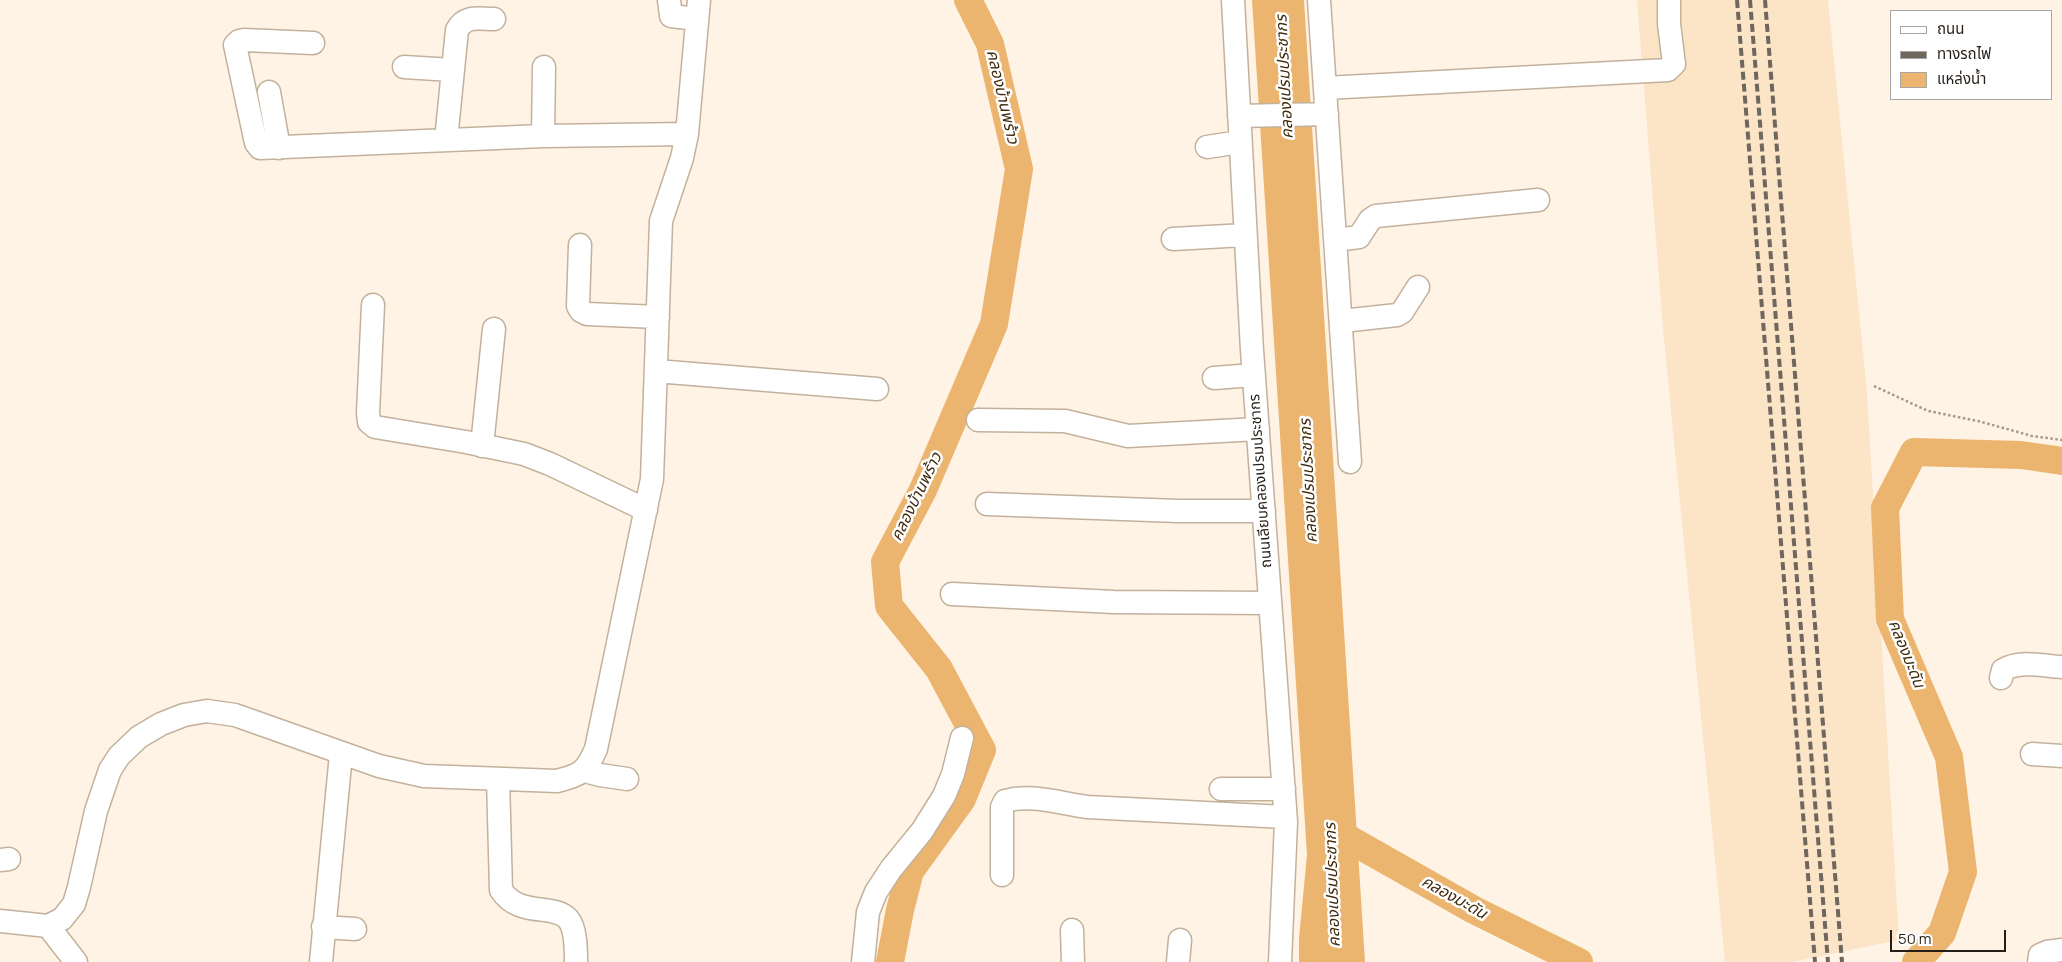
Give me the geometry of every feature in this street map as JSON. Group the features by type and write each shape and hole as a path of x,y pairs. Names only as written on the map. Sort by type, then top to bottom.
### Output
{"street":[{"path":"0,921 48,926 62,919 74,904 96,811 110,770 119,756 138,737 161,724 184,715 207,711 235,715 341,754 379,766 424,776 557,781 576,777 585,770 596,749 652,479 660,221 682,158 687,134 698,10 671,16 670,0"},
{"name":"ถนนเลียบคลองเปรมประชากร","path":"1233,0 1246,116 1240,142 1245,235 1284,789 1285,817 1280,962"},
{"path":"1319,0 1325,88 1323,115 1336,240 1350,462"},
{"path":"1325,88 1668,70 1674,64 1669,24 1670,0"},
{"path":"446,140 457,30 461,22 468,19 494,19"},
{"path":"313,43 244,40 238,41 235,45 256,143 260,148 542,136 687,134"},
{"path":"404,67 452,70"},
{"path":"542,136 544,67"},
{"path":"269,92 279,148"},
{"path":"1246,116 1323,115"},
{"path":"1207,147 1240,142"},
{"path":"1336,240 1358,237 1370,220 1376,216 1538,200"},
{"path":"1173,240 1245,235"},
{"path":"580,245 578,306 581,311 587,314 658,318"},
{"path":"1342,321 1397,315 1402,312 1418,287"},
{"path":"373,305 369,422 375,427 382,430 524,454 550,464 646,510"},
{"path":"482,446 494,330"},
{"path":"656,372 877,390"},
{"path":"1214,378 1254,375"},
{"path":"978,420 1065,421 1128,436 1258,429"},
{"path":"987,504 1178,511 1264,511"},
{"path":"952,594 1114,602 1270,603"},
{"path":"2001,678 2004,670 2016,665 2062,667"},
{"path":"863,962 868,912 876,892 890,869 922,831 944,796 953,774 962,738"},
{"path":"320,962 341,754"},
{"path":"2032,754 2062,756"},
{"path":"585,770 600,776 626,779"},
{"path":"498,779 501,890 507,899 520,906 562,915 568,920 572,927 576,962"},
{"path":"1221,789 1284,789"},
{"path":"1002,875 1002,807 1005,801 1013,799 1058,801 1087,808 1285,817"},
{"path":"48,926 76,962"},
{"path":"323,926 355,929"},
{"path":"1072,930 1072,962"},
{"path":"1178,962 1180,940"},
{"path":"2039,962 2040,955 2062,950"}],"path":[{"path":"1874,386 1928,411 1978,421 2032,436 2062,440"}],"shaded area":[{"path":"1637,0 1828,0 1867,393 1899,940 1792,962 1725,962 1663,329"}],"water":[{"name":"คลองเปรมประชากร","path":"1252,0 1304,0 1365,962 1299,962 1299,938 1307,855"}],"waterway":[{"name":"คลองบ้านพร้าว","path":"890,962 910,871 962,799 982,750 939,669 889,606 885,562 923,490 994,324 1019,169 990,44 968,0"},
{"name":"คลองมะดัน","path":"1916,962 1942,933 1963,872 1949,757 1890,619 1885,508 1914,452 2021,455 2062,461"},
{"name":"คลองมะดัน","path":"1331,829 1474,910 1579,962"}],"railway":[{"path":"1737,0 1815,962"},
{"path":"1750,0 1828,962"},
{"path":"1765,0 1842,962"}]}
